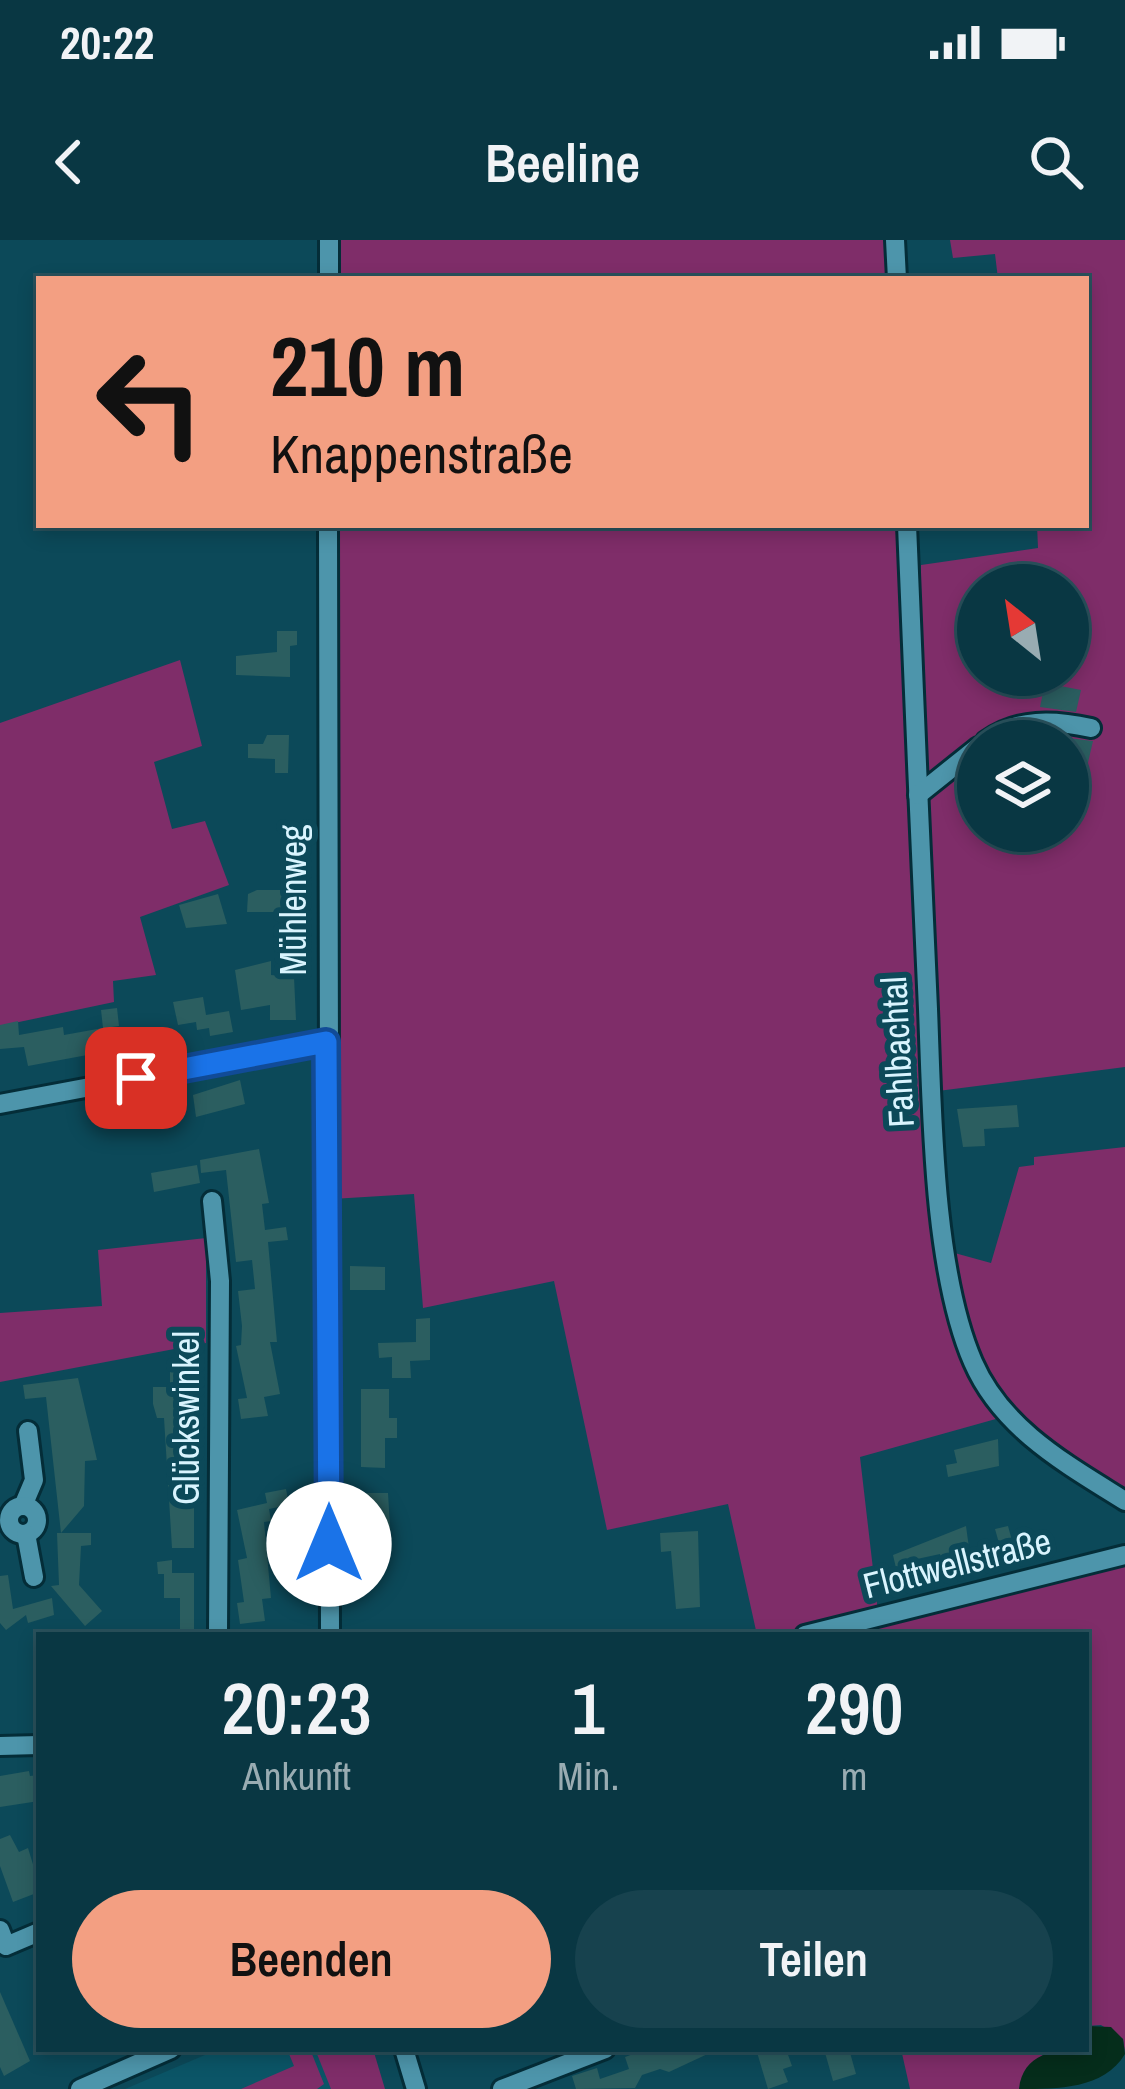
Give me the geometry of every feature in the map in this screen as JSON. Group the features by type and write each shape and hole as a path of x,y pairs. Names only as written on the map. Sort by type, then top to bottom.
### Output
{"street":[{"path":"328,240 329,276"},
{"path":"895,240 897,276"},
{"name":"Mühlenweg","path":"328,528 330,1632"},
{"name":"Fahlbachtal","path":"907,528 941,1225 973,1362 1011,1423 1125,1502"},
{"path":"918,796 957,765"},
{"path":"0,1104 326,1042"},
{"name":"Glückswinkel","path":"212,1202 220,1280 218,1632"},
{"path":"28,1431 34,1480 14,1521 34,1577"},
{"name":"Flottwellstraße","path":"817,1632 1125,1555"},
{"path":"0,1745 36,1745"},
{"path":"0,1930 6,1946 36,1933"},
{"path":"80,2089 161,2052"},
{"path":"405,2052 416,2089"},
{"path":"502,2089 597,2052"}],"shaded area":[{"path":"334,240 885,240 886,276 334,276"},
{"path":"950,240 1125,240 1125,1067 938,1091 918,632 921,565 1038,548 1037,528 1089,528 1089,276 998,276 995,254 953,258"},
{"path":"333,528 899,528 931,1138 971,1365 1003,1417 860,1457 878,1612 795,1632 756,1632 728,1504 607,1530 554,1281 423,1308 414,1194 332,1199"},
{"path":"180,660 202,746 154,762 172,829 205,821 229,885 140,917 156,975 113,981 114,1002 0,1026 0,723"},
{"path":"1125,1147 1125,1495 1015,1419 979,1365 951,1252 991,1263 1019,1167 1034,1165 1034,1157"},
{"path":"206,1238 206,1343 0,1382 0,1313 102,1306 98,1250"},
{"path":"1125,1562 1125,2052 1123,2039 1101,2025 1089,2026 1089,1632 849,1632"},
{"path":"1089,2026 1111,2027 1123,2039 1125,2054 1105,2074 1079,2085 1019,2089 1027,2068 1042,2056 1089,2052"},
{"path":"212,2052 371,2052 381,2089 125,2089"},
{"path":"288,2052 311,2052 324,2084 317,2089 241,2089 294,2066"},
{"path":"316,2052 374,2052 385,2089 331,2089"},
{"path":"902,2052 1046,2052 1026,2069 1019,2089 910,2089"}],"building":[{"path":"277,631 297,631 297,645 290,646 290,677 236,675 236,656 277,652"},
{"path":"1042,696 1080,696 1076,712 1040,707"},
{"path":"267,735 289,735 288,773 275,773 275,759 248,758 248,744 263,744"},
{"path":"289,890 290,912 247,912 248,894"},
{"path":"218,894 227,924 186,928 179,905"},
{"path":"271,961 271,975 294,977 296,1020 270,1020 270,1005 241,1010 235,970"},
{"path":"203,997 206,1015 229,1011 233,1032 210,1036 209,1028 197,1030 196,1022 178,1025 173,1002"},
{"path":"117,1008 119,1026 105,1028 109,1051 28,1066 24,1047 0,1049 0,1025 18,1021 19,1035 63,1027 64,1035 103,1028 101,1010"},
{"path":"240,1080 245,1104 196,1117 193,1095"},
{"path":"1017,1105 1019,1127 984,1129 985,1146 963,1147 957,1109"},
{"path":"259,1149 269,1203 262,1204 265,1230 286,1227 288,1240 268,1242 277,1342 270,1342 280,1394 264,1397 268,1416 241,1419 238,1399 247,1398 236,1346 241,1345 242,1326 238,1291 255,1289 252,1260 236,1262 226,1170 201,1173 200,1160"},
{"path":"197,1165 200,1183 154,1192 151,1173"},
{"path":"350,1266 385,1267 385,1290 350,1290"},
{"path":"430,1318 430,1360 410,1361 411,1378 392,1378 392,1357 379,1358 378,1343 416,1342 416,1319"},
{"path":"170,1361 194,1361 194,1391 179,1391 178,1417 194,1417 194,1548 172,1548 164,1418 157,1418 153,1404 153,1387 170,1387"},
{"path":"78,1378 97,1460 85,1461 84,1506 61,1533 46,1397 25,1399 23,1385"},
{"path":"361,1389 389,1389 389,1418 397,1418 397,1438 385,1438 385,1468 361,1467"},
{"path":"998,1439 999,1466 948,1477 946,1465 957,1463 954,1450"},
{"path":"286,1489 289,1505 269,1509 271,1521 264,1522 271,1598 262,1599 265,1621 240,1624 237,1603 244,1602 238,1560 247,1558 237,1510 267,1503 265,1493"},
{"path":"361,1493 388,1493 391,1543 374,1547 374,1574 351,1574 350,1545 360,1545"},
{"path":"966,1526 972,1570 946,1577 940,1554 917,1559 920,1572 911,1574 915,1590 890,1592 885,1571 896,1568 893,1555"},
{"path":"1008,1526 1011,1537 1027,1533 1033,1554 1004,1561 995,1529"},
{"path":"698,1531 700,1607 676,1609 671,1551 661,1552 660,1533"},
{"path":"57,1533 91,1533 91,1545 81,1546 79,1585 102,1611 85,1626 51,1586 59,1585"},
{"path":"172,1560 172,1573 194,1573 194,1632 180,1632 180,1598 164,1598 164,1574 158,1574 157,1562"},
{"path":"8,1575 13,1609 52,1598 54,1615 28,1623 26,1615 6,1630 0,1623 0,1576"},
{"path":"29,1771 30,1776 36,1775 36,1801 0,1807 0,1776"},
{"path":"10,1835 19,1852 28,1848 36,1893 13,1902 0,1866 0,1839"},
{"path":"0,1992 30,2061 4,2076 0,2067"},
{"path":"639,2052 712,2052 669,2072 660,2069 642,2075 635,2088 576,2089 572,2076 597,2068 600,2079 629,2069 625,2057"},
{"path":"757,2052 787,2052 792,2066 783,2069 788,2082 768,2089"},
{"path":"825,2052 850,2052 856,2074 833,2081"}],"route":[{"path":"136,1078 326,1042 329,1544"}]}
